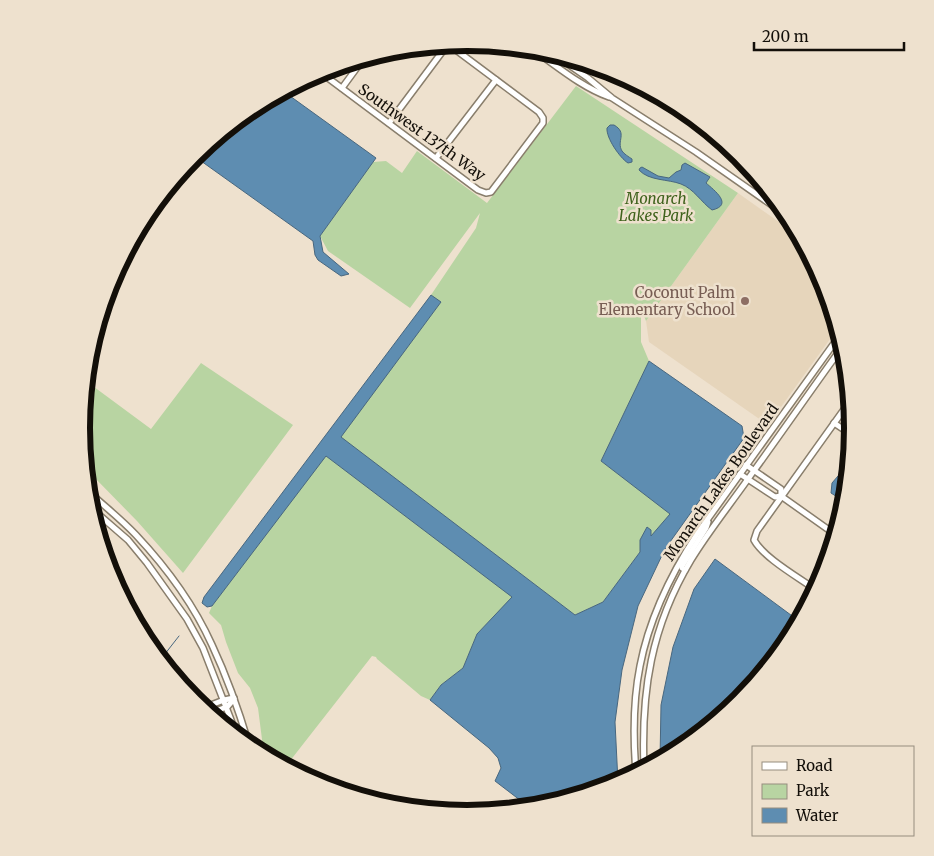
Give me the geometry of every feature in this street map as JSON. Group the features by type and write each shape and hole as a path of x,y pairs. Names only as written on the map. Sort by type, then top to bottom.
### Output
{"street":[{"path":"436,158 496,80 458,51"},
{"path":"389,123 442,52"},
{"path":"547,59 583,85 597,93 612,98"},
{"path":"570,66 612,98 696,152 768,202"},
{"path":"342,88 357,68"},
{"name":"Southwest 137th Way","path":"328,78 478,190 486,193 491,192 543,123 543,118 539,112 496,80"},
{"name":"Monarch Lakes Boulevard","path":"636,765 635,700 640,666 649,632 671,578 683,555 709,517 834,343"},
{"name":"Monarch Lakes Boulevard","path":"644,760 644,709 649,667 663,616 676,587 710,531 837,354"},
{"path":"809,585 758,548 754,540 756,531 843,410"},
{"path":"834,423 844,430"},
{"path":"746,465 781,489 781,496"},
{"path":"740,474 769,494 775,497 781,496 830,530"},
{"path":"769,494 775,485"},
{"path":"97,499 135,534 156,558 196,614 212,644 234,698 245,732"},
{"path":"100,515 128,540 148,563 187,619 203,648 232,722"},
{"path":"685,570 682,566 706,528 709,517"},
{"path":"212,705 234,698"},
{"path":"218,710 227,707 234,698"}],"shaded area":[{"name":"Coconut Palm Elementary School","path":"738,193 784,226 805,261 824,307 832,336 768,425 649,342 646,321"}],"green space":[{"name":"Monarch Lakes Park","path":"576,86 738,193 646,321 641,308 641,342 649,361 601,461 671,514 651,537 640,540 640,552 603,602 575,615 340,437 440,303 431,295 476,228 480,213 410,308 328,251 320,236 373,162 386,161 402,173 417,151 487,203"},
{"path":"201,363 293,425 183,573 137,521 93,476 90,428 92,386 151,429"},
{"path":"325,455 513,597 477,634 463,668 441,685 430,700 421,696 376,657 372,656 290,760 263,744 258,708 250,688 238,673 221,625 209,613 212,606"}],"water":[{"path":"290,96 376,158 320,236 323,252 349,274 341,276 318,260 315,255 313,241 202,161 238,129"},
{"path":"610,125 614,125 620,131 621,147 623,152 632,159 632,162 628,163 614,147 607,132 607,128"},
{"path":"685,163 710,177 706,183 722,201 718,208 712,210 690,189 681,184 653,178 639,170 642,167 658,176 669,178 681,170 682,165"},
{"path":"431,295 441,302 341,437 575,615 603,602 640,552 640,540 647,527 651,530 651,536 670,514 601,461 649,361 742,426 744,438 665,549 638,606 622,670 615,722 618,773 588,785 541,798 521,801 495,781 501,768 498,758 489,748 430,700 441,685 463,668 477,634 512,597 326,456 212,606 207,607 202,603 204,597"},
{"path":"838,476 841,476 838,497 831,493 832,483"},
{"path":"715,559 793,616 766,657 733,694 696,727 660,751 661,705 673,647 694,589"}],"waterway":[{"path":"165,653 179,636"}],"place":[{"name":"Coconut Palm Elementary School","path":"745,301"}]}
